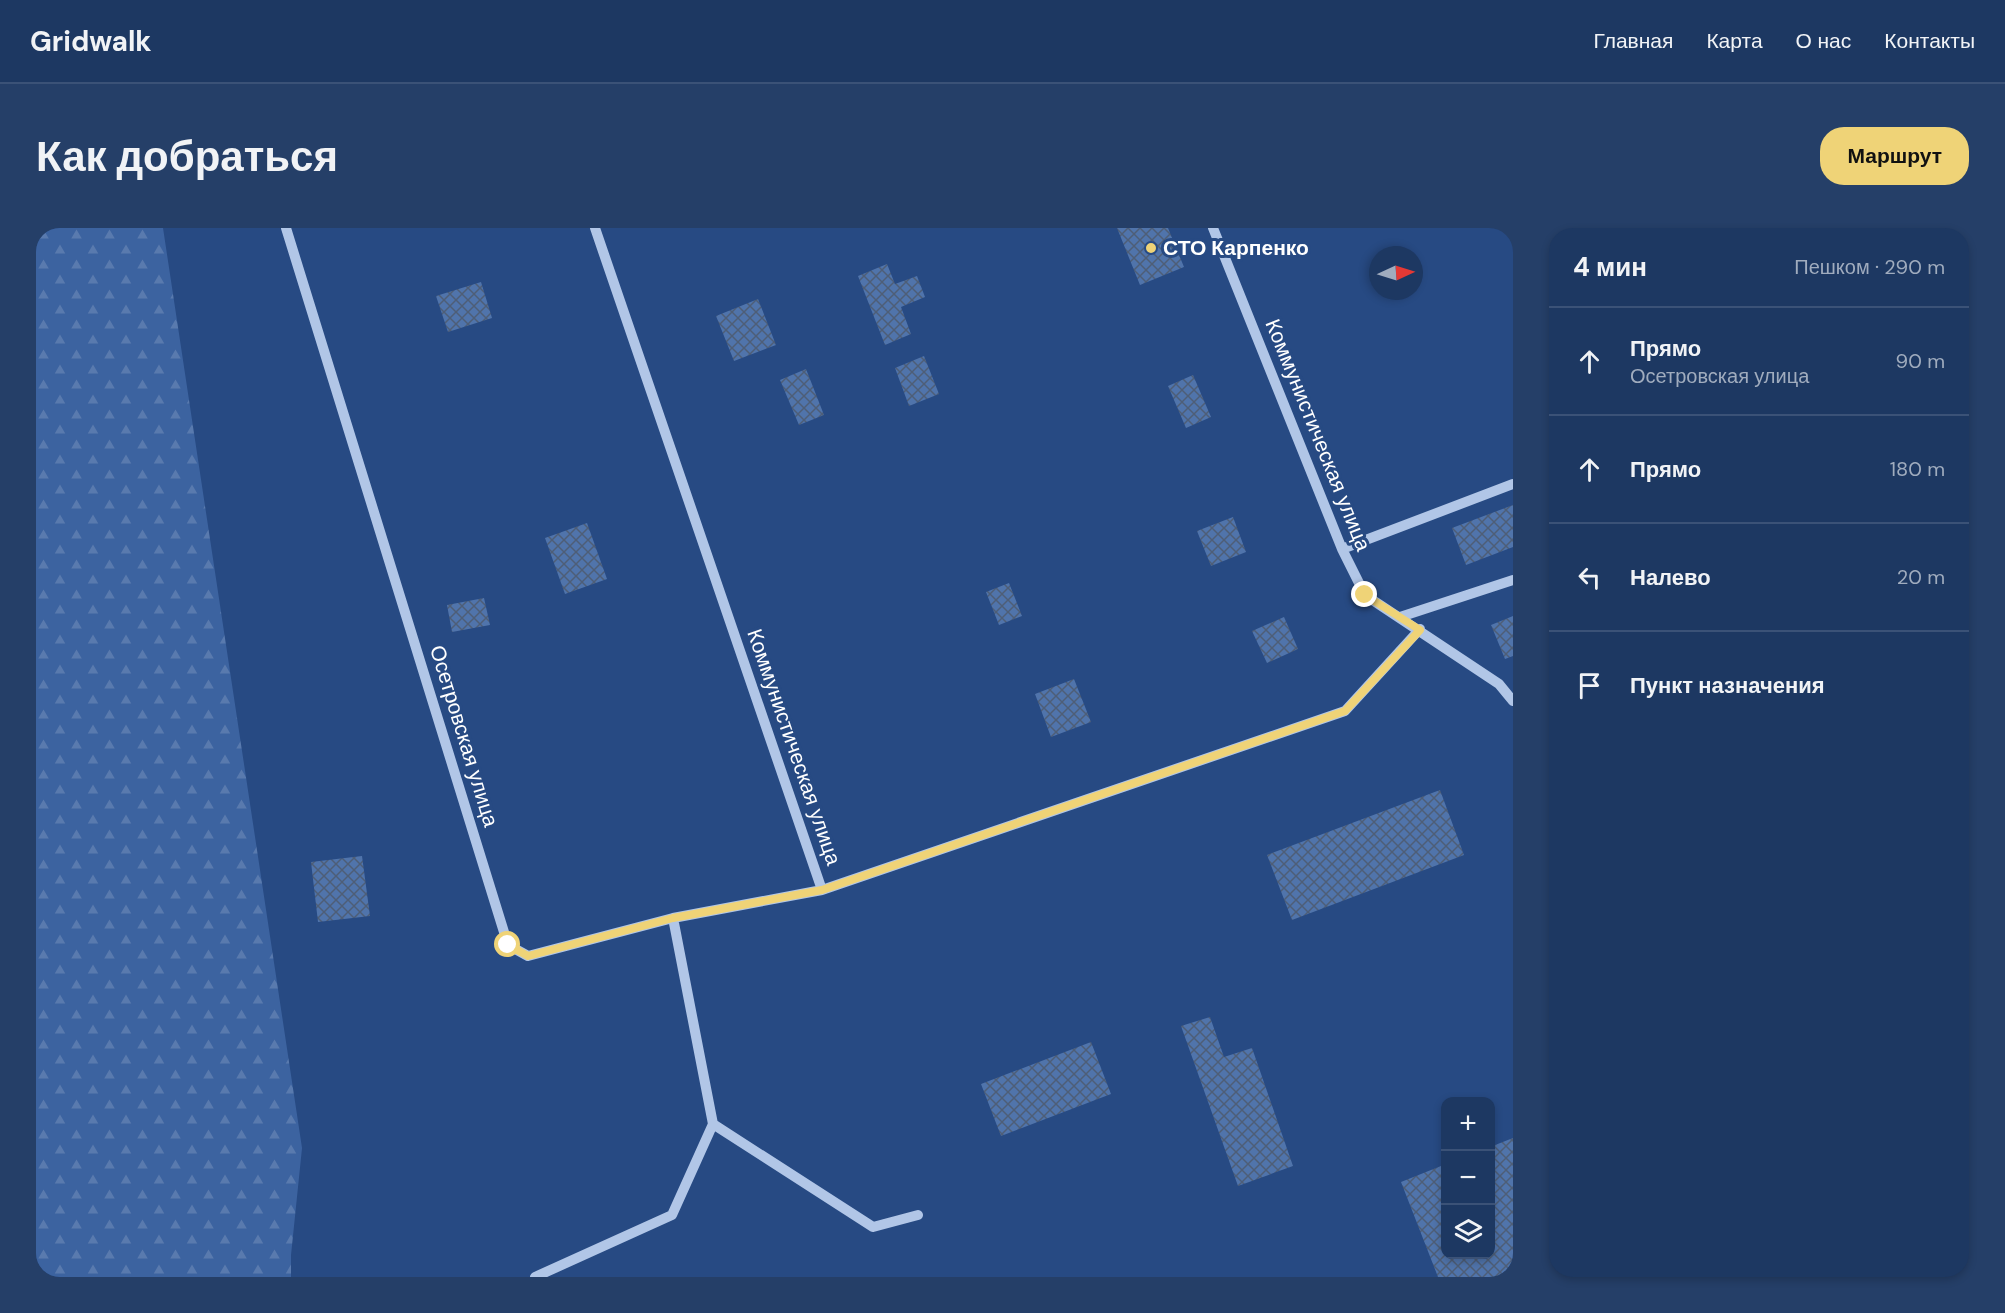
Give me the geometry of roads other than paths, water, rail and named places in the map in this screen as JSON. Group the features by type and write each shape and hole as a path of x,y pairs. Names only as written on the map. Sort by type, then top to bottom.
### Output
{"street":[{"name":"Осетровская улица","path":"286,228 508,945 528,956 673,918 822,890"},
{"name":"Коммунистическая улица","path":"595,228 822,890 1345,711 1420,630"},
{"name":"Коммунистическая улица","path":"1213,228 1342,549 1365,595 1499,684 1513,701"},
{"path":"1342,549 1513,484"},
{"path":"1400,617 1513,580"},
{"path":"534,1277 672,1215 713,1124 673,918"},
{"path":"713,1124 873,1227 918,1215"}],"place":[{"name":"СТО Карпенко","path":"1151,248"}]}
